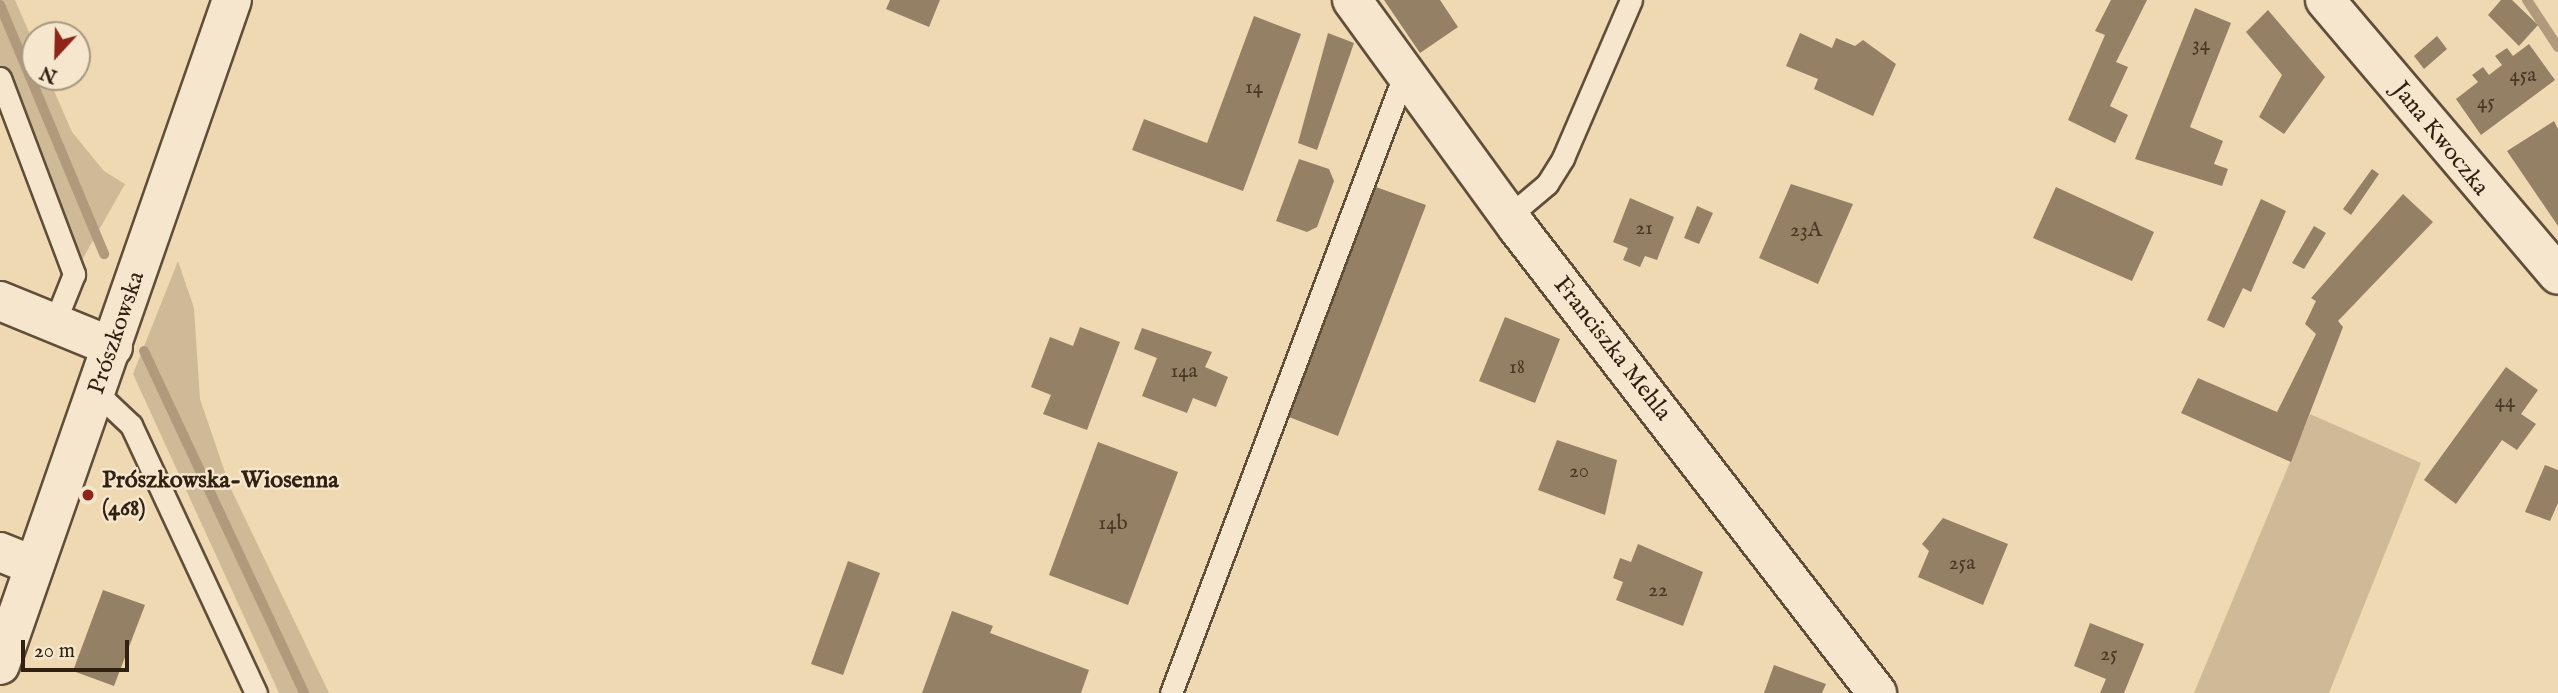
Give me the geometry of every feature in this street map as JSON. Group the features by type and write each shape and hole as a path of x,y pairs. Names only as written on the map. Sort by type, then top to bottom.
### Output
{"street":[{"name":"Prószkowska","path":"0,665 17,559 97,393 232,0"},
{"name":"Franciszka Mehla","path":"1352,0 1509,216 1877,693"},
{"name":"Jana Kwoczka","path":"2325,0 2558,275"},
{"path":"0,301 113,347"}],"lane":[{"path":"1509,216 1547,184 1563,158 1631,0"},
{"path":"1171,693 1404,75"},
{"path":"0,78 74,274 54,324"},
{"path":"97,393 131,425 256,693"}],"shaded area":[{"path":"0,0 15,0 24,21 21,21 21,91 54,91 72,132 104,171 125,184 74,274 0,78"},
{"path":"178,261 194,308 200,399 230,487 329,693 279,693 133,374"},
{"path":"2310,414 2421,463 2329,693 2194,693"}],"building":[{"path":"890,0 940,0 929,27 886,9"},
{"path":"1384,0 1440,0 1458,27 1420,53"},
{"path":"2111,0 2147,0 2116,62 2128,67 2110,106 2128,115 2115,143 2068,120 2105,35 2095,31"},
{"path":"2501,0 2512,0 2538,25 2519,46 2488,15"},
{"path":"2195,8 2231,23 2190,127 2223,141 2214,164 2228,169 2222,186 2135,159"},
{"path":"2268,10 2325,77 2284,134 2259,117 2282,75 2246,32"},
{"path":"1254,16 1301,34 1243,191 1132,150 1144,119 1207,143"},
{"path":"1328,33 1354,43 1317,150 1298,143"},
{"path":"1800,33 1832,48 1836,38 1855,46 1863,40 1896,64 1873,116 1814,89 1818,79 1786,66"},
{"path":"2437,36 2447,49 2424,69 2414,56"},
{"path":"2529,44 2555,80 2481,135 2456,99 2478,82 2472,75 2483,67 2489,75 2502,65 2495,56 2507,48 2513,56"},
{"path":"2554,121 2558,129 2558,226 2507,151"},
{"path":"1299,159 1329,169 1334,181 1317,227 1307,232 1276,221"},
{"path":"2372,169 2379,174 2351,215 2343,209"},
{"path":"1791,184 1853,204 1818,284 1759,258"},
{"path":"1376,187 1426,205 1338,436 1289,417"},
{"path":"2056,187 2154,232 2132,281 2033,238"},
{"path":"2403,194 2433,222 2338,321 2343,327 2291,462 2181,413 2198,378 2277,412 2316,334 2305,324 2316,301 2311,298"},
{"path":"1630,198 1674,217 1657,260 1645,256 1640,267 1623,260 1628,248 1613,242"},
{"path":"2261,199 2286,211 2251,292 2243,288 2224,328 2207,320"},
{"path":"1697,206 1713,213 1699,244 1684,238"},
{"path":"2314,226 2326,233 2304,269 2292,263"},
{"path":"1505,317 1560,339 1535,403 1479,381"},
{"path":"1080,327 1120,342 1087,430 1043,414 1051,395 1031,387 1050,337 1073,346"},
{"path":"1142,328 1212,352 1205,367 1228,377 1216,407 1193,398 1187,413 1142,396 1157,358 1134,349"},
{"path":"2506,367 2538,390 2521,414 2536,424 2517,450 2502,440 2456,504 2424,480"},
{"path":"1557,440 1617,460 1605,515 1538,490"},
{"path":"1098,442 1178,472 1128,605 1049,575"},
{"path":"2545,465 2558,470 2558,503 2550,521 2525,512"},
{"path":"1943,518 2008,544 1983,605 1918,577 1929,551 1922,544"},
{"path":"1638,544 1703,572 1683,626 1616,600 1623,582 1613,578 1620,558 1631,562"},
{"path":"848,561 880,573 843,675 811,664"},
{"path":"103,590 145,605 114,686 73,671"},
{"path":"952,611 993,626 990,633 1089,670 1081,693 922,693"},
{"path":"2090,623 2144,644 2124,693 2100,693 2106,679 2074,666"},
{"path":"1774,665 1826,684 1822,693 1764,693"}],"waterway":[{"path":"2527,0 2558,47"},
{"path":"0,5 104,254"},
{"path":"144,351 304,693"}],"place":[{"name":"Prószkowska-Wiosenna (468)","path":"88,495"}]}
